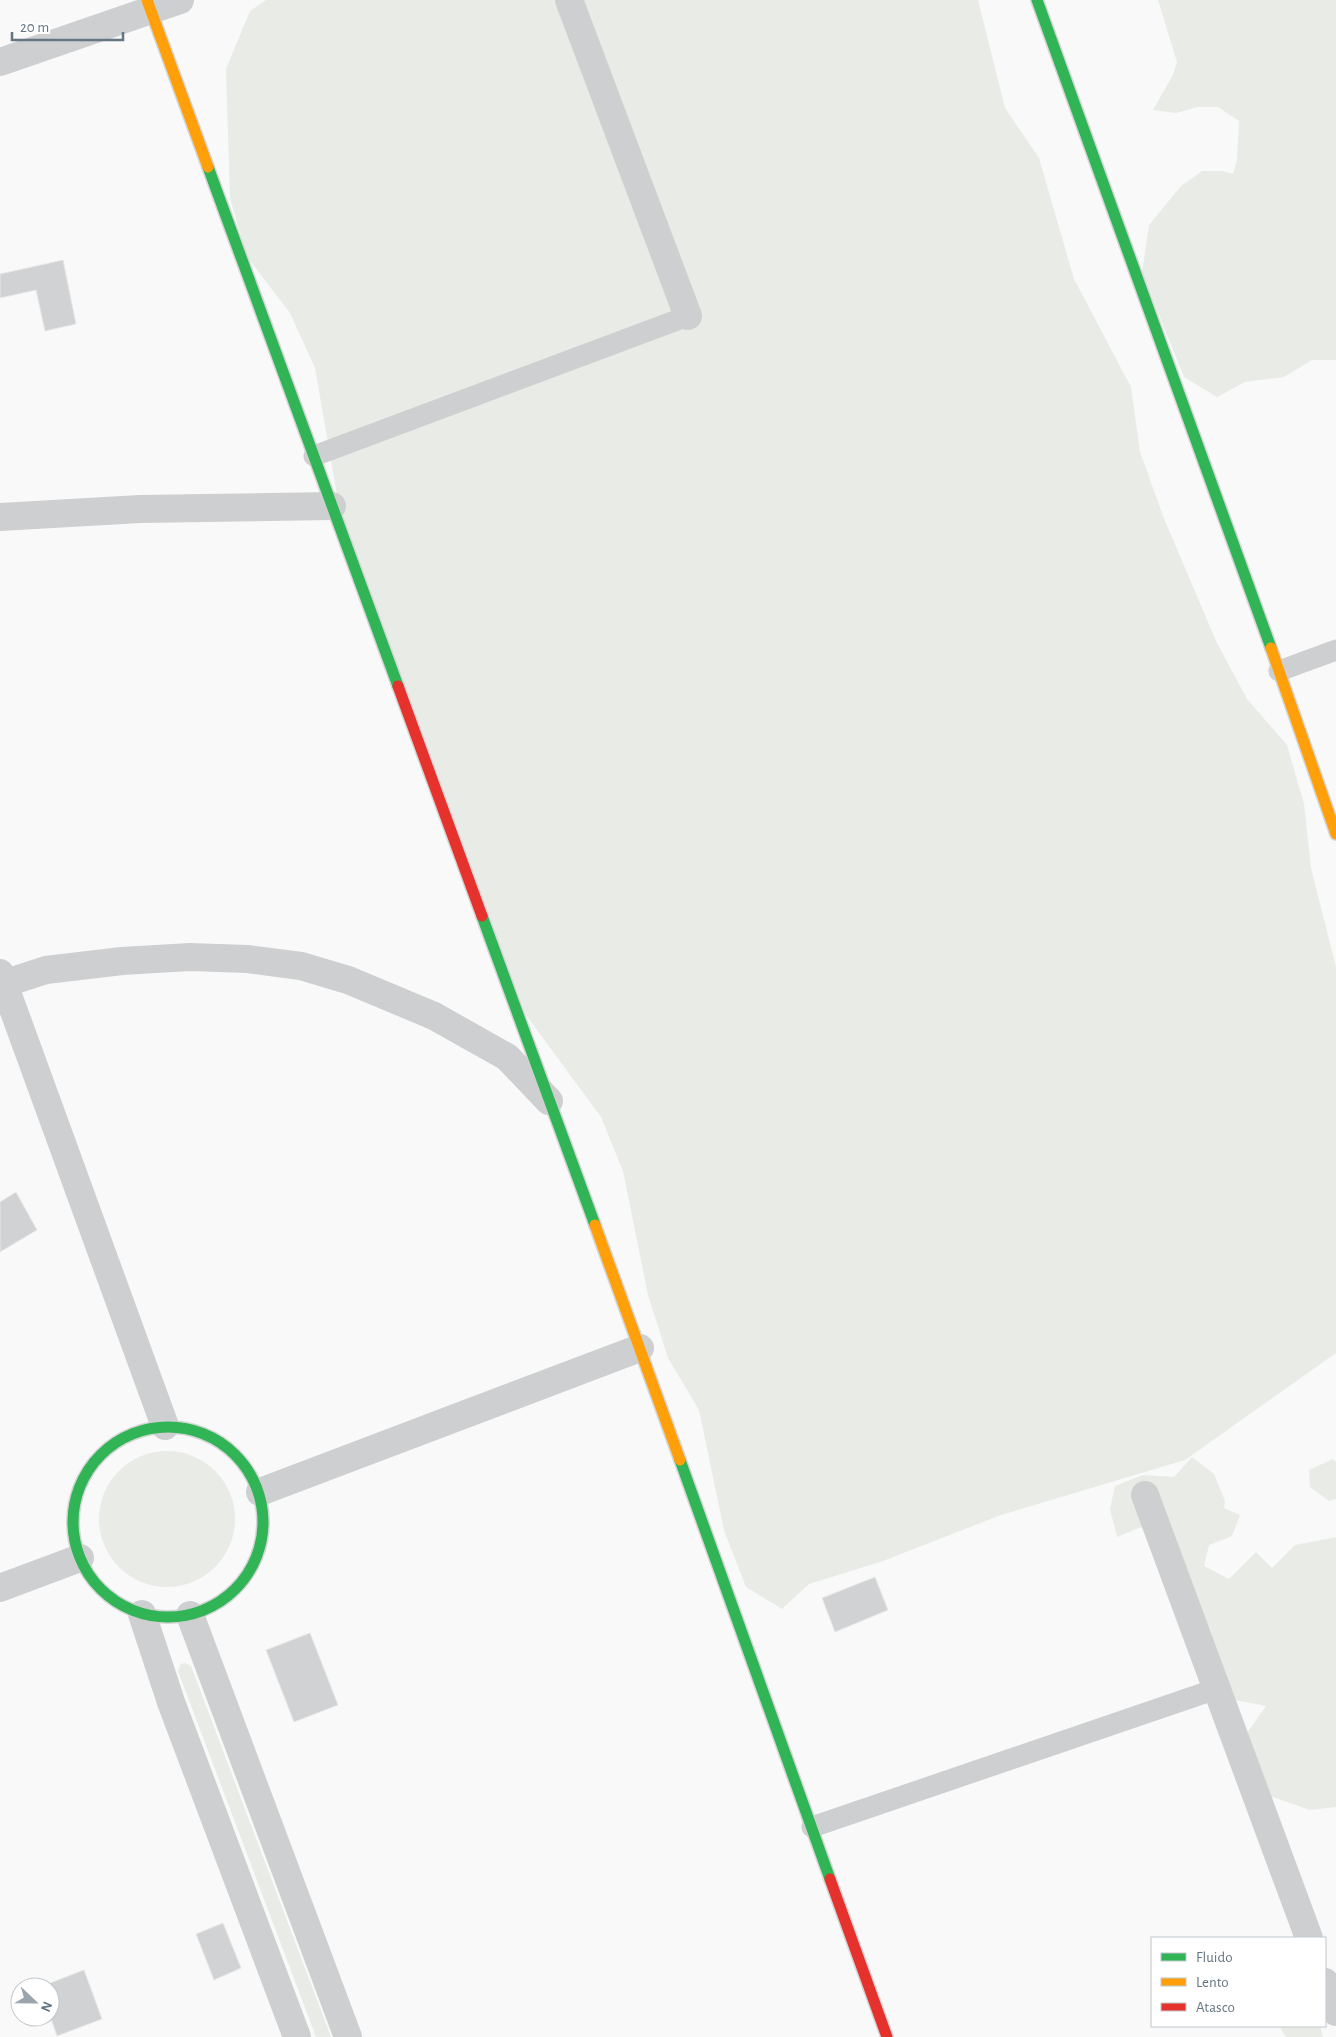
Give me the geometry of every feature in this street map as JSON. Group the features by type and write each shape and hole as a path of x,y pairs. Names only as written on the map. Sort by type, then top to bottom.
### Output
{"street":[{"path":"0,62 149,5 180,0"},
{"path":"569,0 688,316"},
{"path":"1037,0 1336,834"},
{"path":"149,5 640,1348 887,2037"},
{"path":"0,517 140,510 332,506"},
{"path":"165,1426 1,980 46,970 122,961 190,957 238,958 301,966 348,980 434,1016 507,1058 549,1101"},
{"path":"260,1492 640,1348"},
{"path":"165,1426 196,1430 224,1443 245,1464 260,1492 264,1523 258,1554 242,1582 219,1603 190,1615 174,1618 142,1614 116,1602 94,1583 80,1558 73,1528 75,1498 88,1470 108,1447 136,1431 165,1426"},
{"path":"1145,1495 1308,1937"},
{"path":"0,1588 80,1558"},
{"path":"142,1614 171,1702 297,2037"},
{"path":"190,1615 348,2037"},
{"path":"1326,1985 1336,2012"}],"lane":[{"path":"314,456 688,316"},
{"path":"1279,671 1336,650"},
{"path":"812,1827 1216,1689"}],"shaded area":[{"path":"266,0 978,0 1005,108 1039,158 1074,279 1131,387 1140,452 1163,516 1216,641 1247,699 1287,745 1304,804 1311,868 1336,967 1336,1353 1185,1460 1001,1515 883,1561 809,1584 782,1609 746,1587 724,1530 699,1410 668,1358 648,1295 623,1171 601,1117 526,1015 346,547 315,368 290,313 247,257 230,198 226,69 250,11"},
{"path":"1158,0 1336,0 1336,360 1312,360 1284,377 1245,382 1217,397 1184,377 1142,273 1149,225 1181,186 1202,171 1222,171 1233,174 1237,160 1239,121 1218,107 1197,107 1176,113 1153,110 1173,75 1177,62"},
{"path":"167,1451 193,1456 205,1462 215,1471 224,1481 230,1493 235,1519 230,1545 224,1557 215,1567 205,1576 193,1582 167,1587 141,1582 129,1576 119,1567 110,1557 104,1545 99,1519 104,1493 110,1481 119,1471 129,1462 141,1456"},
{"path":"1192,1457 1214,1474 1225,1501 1224,1508 1240,1515 1232,1536 1209,1545 1204,1566 1229,1579 1256,1552 1272,1568 1295,1545 1336,1537 1336,1807 1310,1810 1267,1795 1247,1733 1266,1706 1235,1700 1185,1598 1160,1575 1171,1535 1149,1524 1117,1537 1110,1509 1115,1486 1143,1475 1174,1477"},
{"path":"1333,1459 1336,1462 1336,1499 1329,1501 1310,1487 1309,1470"},
{"path":"185,1663 191,1666 331,2037 316,2037 178,1671 181,1664"},
{"path":"1280,2027 1320,2027 1323,2037 1286,2037"}],"building":[{"path":"63,260 76,324 45,331 36,290 0,298 0,274"},
{"path":"16,1192 37,1230 0,1252 0,1202"},
{"path":"875,1577 888,1610 835,1632 822,1598"},
{"path":"310,1633 338,1705 294,1722 266,1650"},
{"path":"223,1923 241,1968 214,1980 196,1934"},
{"path":"84,1970 102,2019 57,2036 54,2027 60,2027 60,1979"}],"traffic: fast":[{"path":"1037,0 1271,648"},
{"path":"208,167 398,686"},
{"path":"482,916 595,1225"},
{"path":"159,1427 177,1427 196,1431 213,1438 228,1448 242,1462 252,1477 259,1494 263,1522 259,1550 252,1567 242,1582 228,1596 213,1606 196,1613 177,1617 159,1617 140,1613 123,1606 108,1596 94,1582 84,1567 77,1550 73,1531 73,1513 77,1494 84,1477 94,1462 108,1448 123,1438 140,1431 159,1427"},
{"path":"680,1460 830,1879"}],"traffic: slow":[{"path":"147,0 208,167"},
{"path":"1271,648 1336,834"},
{"path":"595,1225 680,1460"}],"traffic: jam":[{"path":"398,686 482,916"},
{"path":"830,1879 887,2037"}]}
